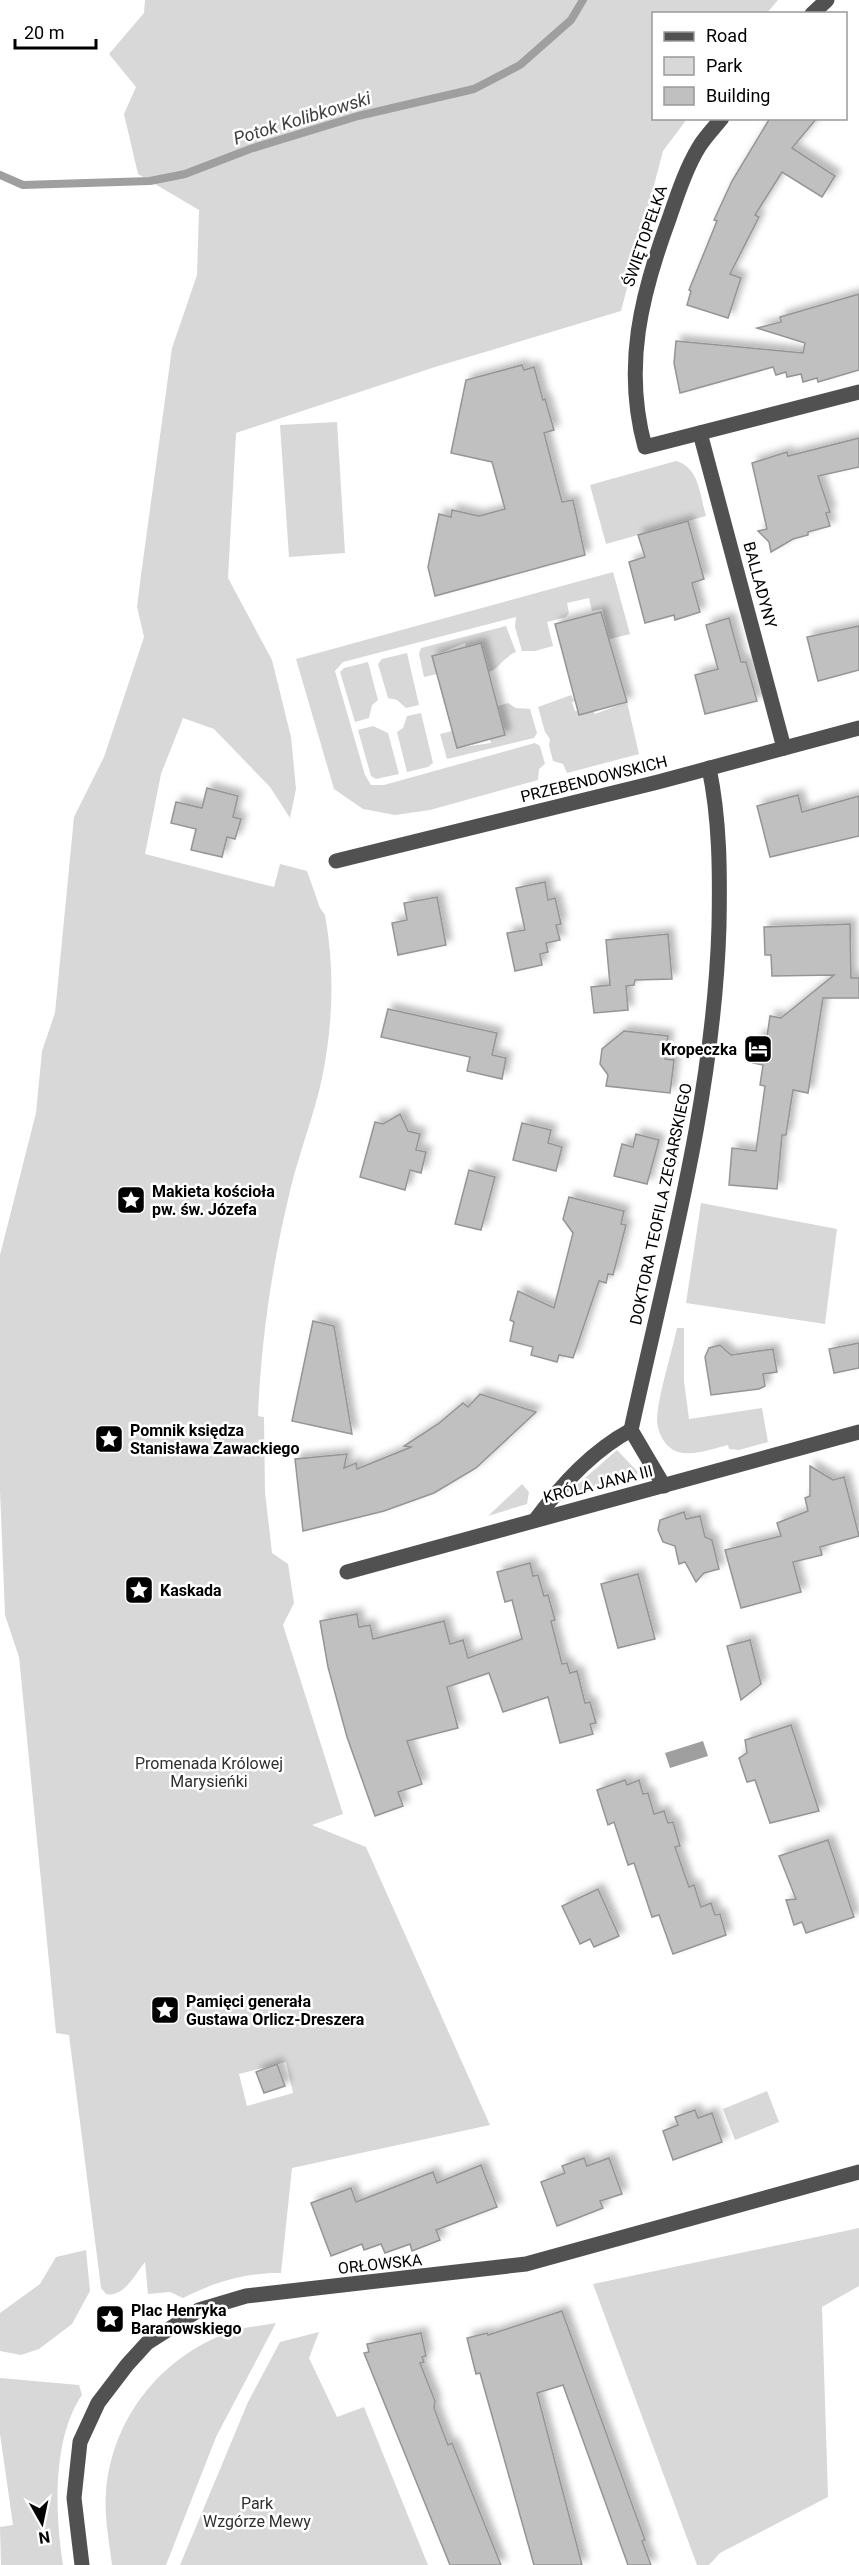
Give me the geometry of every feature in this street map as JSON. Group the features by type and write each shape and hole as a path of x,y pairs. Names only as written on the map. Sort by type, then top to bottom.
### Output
{"street":[{"path":"814,12 827,0"},
{"name":"ŚWIĘTOPEŁKA","path":"700,433 645,447 637,418 635,393 637,340 644,293 675,201 699,148 720,120"},
{"path":"700,433 859,392"},
{"name":"BALLADYNY","path":"700,433 784,748"},
{"name":"PRZEBENDOWSKICH","path":"336,861 859,728"},
{"name":"DOKTORA TEOFILA ZEGARSKIEGO","path":"631,1430 706,1076 718,965 720,880 714,793 709,768"},
{"path":"536,1519 557,1490 609,1442 631,1430 664,1486"},
{"name":"KRÓLA JANA III","path":"346,1572 859,1432"},
{"name":"ORŁOWSKA","path":"82,2565 74,2498 80,2442 113,2382 147,2343 198,2310 246,2296 526,2265 859,2172"}],"green space":[{"name":"Promenada Królowej Marysieńki","path":"145,0 778,0 768,12 652,12 652,120 686,120 663,151 621,311 435,367 236,433 228,578 272,660 291,737 296,789 290,818 270,787 214,729 183,718 161,774 145,854 274,887 280,864 307,871 320,908 325,915 331,976 329,1038 319,1092 284,1219 268,1303 262,1359 258,1416 264,1417 265,1492 272,1553 288,1564 294,1603 283,1625 343,1814 312,1825 366,1847 490,2125 292,2168 281,2273 256,2274 231,2280 183,2298 170,2292 148,2294 145,2262 124,2289 106,2294 101,2288 69,2035 56,2033 19,1657 5,1615 0,1490 0,1255 36,1113 42,1051 55,1013 74,817 104,757 144,637 137,607 172,348 197,275 199,210 138,174 124,114 136,87 109,54 144,13","holes":["286,2062 293,2093 247,2106 239,2074"]},
{"path":"337,422 345,553 289,557 280,425"},
{"path":"676,461 690,469 694,476 706,516 606,544 590,485"},
{"path":"613,572 630,634 606,640 604,631 607,630 602,609 592,611 589,598 567,603 569,613 566,617 547,622 553,646 535,651 522,651 515,627 516,617 343,662 335,671 365,775 371,785 384,785 535,743 540,746 545,764 539,769 538,780 430,810 395,815 363,809 334,789 296,659"},
{"path":"506,626 516,652 494,669 486,673 481,643 466,647 465,643 433,656 437,674 424,677 419,654 421,648"},
{"path":"407,653 419,705 406,708 397,700 388,698 378,664 382,659"},
{"path":"368,662 378,700 372,705 369,718 355,722 340,672 344,668"},
{"path":"571,695 575,701 572,702 575,711 593,711 595,714 627,702 639,754 567,773 563,764 553,761 549,745 550,739 545,732 538,707"},
{"path":"508,703 516,708 530,709 537,733 534,738 447,759 440,734 452,731 457,748 491,743 490,739 505,735 495,707"},
{"path":"421,713 433,763 428,767 407,772 397,732 403,728 407,716"},
{"path":"373,726 388,733 399,774 376,779 371,776 358,730"},
{"path":"701,1203 837,1229 825,1324 686,1303"},
{"path":"677,1328 684,1328 684,1381 689,1419 762,1408 768,1442 739,1450 729,1449 728,1445 690,1453 678,1452 669,1447 660,1434 657,1419 662,1386"},
{"path":"617,1450 638,1472 635,1477 580,1491 576,1486"},
{"path":"522,1484 529,1492 527,1504 488,1516"},
{"path":"767,2091 779,2122 735,2140 723,2109"},
{"path":"859,2228 859,2286 822,2307 828,2497 720,2553 709,2565 697,2565 593,2284"},
{"path":"86,2250 90,2291 72,2324 39,2349 21,2355 0,2351 0,2313 40,2284 56,2257"},
{"path":"276,2323 216,2437 166,2565 112,2565 106,2510 110,2465 129,2416 143,2395 160,2375 203,2344 233,2331"},
{"name":"Park Wzgórze Mewy","path":"319,2332 309,2358 337,2417 364,2407 428,2565 180,2565 248,2402 280,2342"},
{"path":"0,2378 79,2385 82,2395 65,2433 58,2477 58,2523 63,2565 1,2565 0,2527 13,2525 0,2434"}],"shaded area":[{"path":"703,1741 708,1756 670,1768 665,1753"}],"building":[{"path":"769,120 815,120 792,148 835,176 822,197 782,172 755,215 759,217 730,274 741,278 728,318 687,305 691,291 689,290 717,221 714,220 732,181"},
{"path":"859,294 859,370 818,382 817,378 803,382 801,374 787,377 786,372 776,375 773,367 680,393 674,363 676,341 803,353 805,343 757,328 781,322 780,317"},
{"path":"522,365 524,370 534,367 543,400 545,399 554,430 544,433 562,502 573,500 585,555 435,596 428,567 439,514 451,517 452,510 479,516 505,509 492,462 451,453 466,380"},
{"path":"859,438 859,467 818,476 830,512 826,513 830,526 808,532 808,535 793,539 771,552 769,542 758,531 767,529 752,463 787,452 788,456"},
{"path":"688,521 704,579 692,583 700,612 675,620 674,615 645,623 629,562 645,557 638,535"},
{"path":"601,612 627,702 579,715 555,624"},
{"path":"729,618 741,662 746,662 757,701 705,714 695,675 718,669 706,625"},
{"path":"859,626 859,670 818,681 807,637"},
{"path":"481,643 505,735 457,748 432,656"},
{"path":"207,788 238,796 233,817 241,819 235,839 227,837 222,857 191,850 196,829 171,823 176,802 202,808"},
{"path":"798,795 802,812 859,796 859,836 770,857 757,806"},
{"path":"545,882 548,900 555,898 561,924 556,925 560,940 546,943 548,952 540,954 542,965 515,971 507,933 525,930 516,888"},
{"path":"437,897 446,945 398,955 392,923 407,920 404,903"},
{"path":"850,924 851,978 859,978 859,998 823,998 808,1093 793,1090 786,1135 782,1135 777,1189 729,1185 732,1148 756,1151 765,1086 760,1085 763,1065 753,1063 758,1036 767,1037 770,1016 781,1018 834,975 772,976 771,955 765,955 764,927"},
{"path":"668,934 672,979 635,980 634,985 626,986 628,1010 594,1013 591,987 610,985 606,940"},
{"path":"388,1009 497,1033 492,1055 506,1058 502,1079 467,1071 470,1057 381,1037"},
{"path":"624,1031 668,1036 665,1059 674,1060 670,1093 606,1086 608,1075 600,1064 602,1049"},
{"path":"400,1114 408,1131 420,1134 416,1150 426,1152 421,1173 410,1170 405,1190 360,1177 375,1122 383,1124"},
{"path":"522,1123 551,1130 548,1143 562,1147 556,1171 513,1160"},
{"path":"636,1134 659,1140 647,1184 614,1176 622,1144 633,1147"},
{"path":"469,1170 495,1177 481,1230 455,1224"},
{"path":"569,1197 624,1211 621,1224 626,1225 613,1275 608,1274 606,1283 599,1281 573,1358 559,1355 557,1362 531,1355 533,1347 510,1341 514,1322 510,1320 518,1291 554,1308 573,1233 563,1219"},
{"path":"313,1321 334,1326 352,1434 292,1421"},
{"path":"859,1343 859,1368 834,1373 829,1349"},
{"path":"720,1345 731,1355 773,1349 777,1372 763,1374 765,1386 759,1389 711,1395 705,1357 709,1348"},
{"path":"480,1394 536,1412 476,1468 434,1493 384,1511 303,1531 295,1459 347,1454 344,1468 356,1463 357,1469 411,1447 404,1446 438,1424 463,1403 468,1407"},
{"path":"810,1466 833,1480 844,1477 859,1536 820,1547 822,1555 793,1562 801,1592 741,1608 725,1550 781,1536 777,1523 808,1511 805,1498 810,1496"},
{"path":"684,1512 686,1519 700,1516 705,1537 712,1540 719,1569 704,1573 696,1582 685,1562 679,1564 675,1546 663,1542 658,1530 660,1520"},
{"path":"530,1563 533,1576 538,1575 544,1596 548,1595 555,1620 551,1621 562,1664 567,1663 570,1673 577,1671 585,1703 590,1702 596,1723 590,1724 593,1734 560,1743 548,1697 503,1712 489,1673 447,1687 458,1728 407,1741 422,1784 398,1792 403,1806 375,1816 347,1737 328,1667 320,1621 357,1614 359,1627 370,1625 373,1639 444,1621 450,1644 463,1640 468,1658 522,1639 512,1600 505,1602 497,1572"},
{"path":"638,1574 655,1639 618,1648 601,1584"},
{"path":"750,1640 761,1684 741,1700 727,1646"},
{"path":"791,1725 819,1811 770,1823 755,1780 747,1782 739,1758 747,1753 745,1740"},
{"path":"625,1780 627,1785 639,1780 643,1794 648,1793 654,1814 664,1811 668,1823 673,1822 680,1846 675,1847 689,1887 694,1885 701,1907 711,1903 715,1915 720,1914 726,1935 673,1954 659,1915 652,1917 634,1863 628,1865 614,1822 608,1825 597,1790"},
{"path":"828,1840 854,1917 806,1933 802,1922 794,1925 786,1900 796,1899 779,1856"},
{"path":"598,1889 619,1936 594,1947 590,1939 580,1944 562,1906"},
{"path":"277,2064 285,2086 264,2093 256,2072"},
{"path":"695,2110 698,2118 712,2113 722,2142 673,2160 663,2131 678,2125 675,2117"},
{"path":"584,2158 587,2166 609,2158 622,2194 600,2201 603,2208 557,2226 541,2182 565,2173 562,2166"},
{"path":"481,2165 497,2207 436,2230 440,2240 412,2251 410,2244 385,2253 381,2244 364,2250 362,2244 331,2256 311,2203 351,2188 356,2202 433,2172 437,2183"},
{"path":"562,2311 645,2540 642,2541 651,2565 628,2565 563,2385 537,2393 582,2565 534,2565 480,2373 476,2374 467,2338 487,2333 488,2335"},
{"path":"421,2333 426,2356 422,2357 424,2362 420,2363 435,2401 434,2408 448,2445 452,2443 501,2565 450,2565 364,2353 369,2352 367,2344"}],"waterway":[{"name":"Potok Kolibkowski","path":"0,175 23,185 150,181 185,174 250,149 358,116 474,89 520,65 571,20 583,0"}],"place":[{"name":"Kropeczka","path":"758,1049"},
{"name":"Makieta kościoła pw. św. Józefa","path":"131,1200"},
{"name":"Pomnik księdza Stanisława Zawackiego","path":"109,1439"},
{"name":"Kaskada","path":"139,1590"},
{"name":"Pamięci generała Gustawa Orlicz-Dreszera","path":"165,2010"},
{"name":"Plac Henryka Baranowskiego","path":"110,2319"}]}
